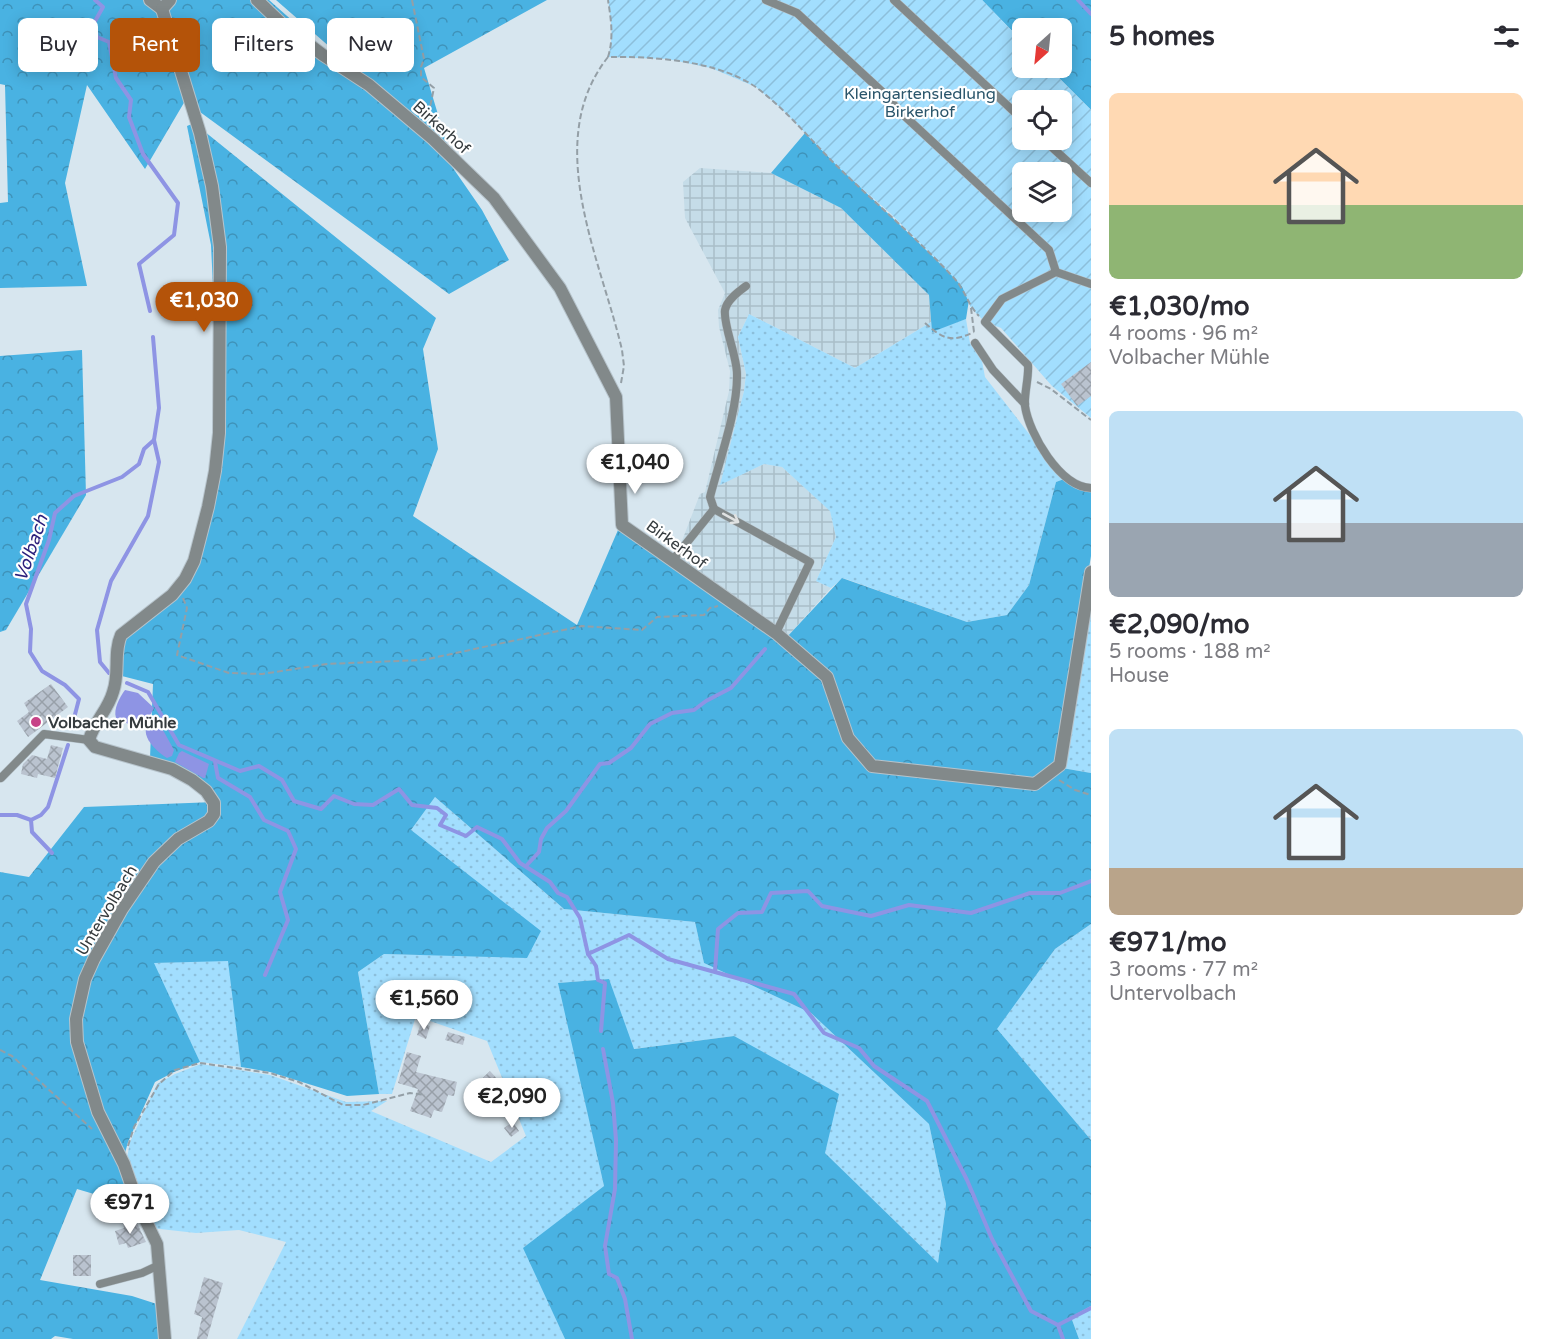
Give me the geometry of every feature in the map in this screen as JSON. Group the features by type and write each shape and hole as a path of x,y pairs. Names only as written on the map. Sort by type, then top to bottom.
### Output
{"street":[{"path":"89,740 93,728 113,695 116,682 117,644 121,635 180,587 194,561 215,471 219,432 220,247 212,186 166,5 150,0"},
{"name":"Birkerhof","path":"257,0 281,23 323,55 369,85 418,126 494,198 560,288 616,397 622,525 776,633 826,677 848,738 872,766 1035,784 1049,773"},
{"path":"1049,773 1060,765 1091,572"},
{"name":"Untervolbach","path":"89,740 95,747 150,761 192,780 206,791 214,803 215,810 209,821 178,839 154,862 122,909 94,959 78,1003 75,1019 77,1042 98,1112 124,1164 139,1206 157,1244 165,1339"}],"lane":[{"path":"766,0 797,14 889,98 897,110 1049,250 1056,272"},
{"path":"894,0 1012,110"},
{"path":"1055,150 1091,183"},
{"path":"1091,284 1056,272 1002,299 985,322 1028,365 1029,379 1025,404 1029,422 1040,444 1065,478 1084,488 1091,488"},
{"path":"746,286 735,294 725,308 725,320 738,371 737,392 710,497 714,509 810,562 776,633"},
{"path":"975,343 993,370 1025,404"},
{"path":"672,561 714,509"},
{"path":"1,778 44,734 89,740"},
{"path":"100,1284 142,1273 159,1265"}],"path":[{"path":"412,0 424,59 421,77 434,88 429,112 418,126"},
{"path":"608,0 612,24 611,48 592,84 584,106 577,159 582,203 619,338 624,366"},
{"path":"608,57 668,59 711,68 756,87 782,109 839,168 890,213 962,286 971,308 974,332 959,339 939,335 925,323"},
{"path":"971,308 985,322"},
{"path":"1029,379 1051,389 1091,420"},
{"path":"180,587 187,608 177,655 229,673 262,674 327,664 423,660 582,626 642,630 657,617 705,615 710,608 729,602"},
{"path":"1049,773 1076,790 1091,795"},
{"path":"0,1050 12,1056 92,1128"},
{"path":"124,1164 134,1127 159,1084 175,1070 200,1063 270,1073 299,1082 343,1105 363,1105 410,1093 425,1095"}],"shaded area":[{"path":"700,168 771,173 841,208 929,295 931,322 855,368 749,314 738,337 746,374 744,391 721,484 764,464 782,467 830,510 836,537 816,581 831,588 786,638 675,559 700,494 705,492 729,391 730,371 719,327 718,310 725,293 685,218 683,182"},
{"path":"125,690 138,693 154,708 146,723 139,729 116,718 116,707"},
{"path":"154,720 158,721 174,750 172,756 167,758 162,755 148,740 146,729 148,724"},
{"path":"182,751 209,764 205,778 175,762"}],"green space":[{"path":"0,0 269,0 289,18 212,18 212,72 315,72 315,41 327,51 327,72 350,72 444,155 482,210 509,260 449,294 185,101 145,169 87,85 65,183 87,286 0,288 0,203 8,202 5,85 0,84"},
{"path":"276,0 547,0 424,68 449,151 358,72 414,72 414,18 327,18 327,45 315,34 315,18 297,18"},
{"name":"Kleingartensiedlung Birkerhof","path":"608,0 982,0 1012,31 1012,78 1059,78 1071,90 1012,90 1012,150 1072,150 1072,91 1091,110 1091,418 1052,386 1001,328 985,322 971,308 962,286 937,260 890,213 839,168 782,109 756,87 711,68 668,59 608,57 611,21"},
{"path":"982,0 1091,0 1091,110 1059,78 1072,78 1072,18 1012,18 1012,31"},
{"path":"194,123 436,318 423,349 438,449 413,516 577,625 618,530 721,602 775,635 824,680 846,740 871,769 1034,789 1062,768 1091,773 1091,924 1055,949 997,1029 1091,1140 1091,1306 1071,1317 1079,1339 565,1339 523,1248 604,1186 558,983 609,979 634,1049 734,1036 839,1094 825,1153 938,1263 946,1204 929,1124 811,1013 704,963 695,922 564,909 435,797 411,830 541,931 527,958 384,954 358,972 379,1094 347,1096 270,1072 241,1067 228,961 154,963 200,1062 155,1082 128,1142 122,1164 138,1207 77,1189 40,1280 132,1296 163,1306 164,1339 73,1339 55,1336 51,1339 0,1339 0,872 29,877 84,807 215,802 150,758 153,684 118,675 123,638 185,588 220,435 211,245 187,126"},
{"path":"805,133 962,286 969,300 966,319 932,332 929,295 841,208 771,173"},
{"path":"749,314 855,368 931,322 932,331 966,319 970,343 982,361 985,377 1064,479 1056,482 1029,585 1007,615 967,622 843,578 831,588 816,581 836,537 830,511 782,467 764,464 720,485 744,391 746,374 738,337"},
{"path":"82,350 86,495 6,630 0,632 0,356"},
{"path":"1064,479 1091,489 1091,556 1057,762 1033,781 874,764 850,736 828,676 786,638 842,578 967,622 1007,615 1029,585 1056,482"},
{"path":"1091,597 1091,773 1062,768"},
{"path":"435,797 564,909 695,922 704,963 811,1013 929,1124 946,1204 938,1264 825,1153 734,1036 633,1049 608,979 559,983 604,1186 524,1248 565,1339 237,1339 286,1242 239,1230 196,1233 151,1228 126,1163 130,1142 157,1084 201,1064 270,1075 346,1102 387,1101 371,1111 491,1162 526,1136 487,1041 416,1016 392,1094 379,1094 358,972 384,954 425,955 411,830"},
{"path":"1091,924 1091,1140 996,1029 1055,949"},
{"path":"229,960 241,1067 200,1062 153,963"},
{"path":"1091,1306 1091,1339 1079,1339 1071,1317"}],"building":[{"path":"1091,362 1091,396 1077,406 1061,384"},
{"path":"51,684 68,707 28,737 17,721 29,712 24,703"},
{"path":"51,745 63,748 55,778 38,774 37,778 21,774 23,764 32,755 47,759"},
{"path":"421,1023 430,1026 426,1039 417,1035"},
{"path":"448,1032 465,1037 463,1045 445,1040"},
{"path":"407,1052 421,1056 416,1072 457,1082 454,1096 448,1095 442,1112 434,1110 431,1118 410,1111 418,1089 398,1083"},
{"path":"490,1071 500,1082 481,1099 471,1089"},
{"path":"513,1122 519,1131 511,1137 504,1128"},
{"path":"135,1219 146,1242 128,1248 126,1243 119,1245 115,1231 124,1228 123,1223"},
{"path":"73,1255 91,1255 91,1276 73,1276"},
{"path":"204,1277 223,1283 207,1339 197,1339 202,1317 194,1314"}],"waterway":[{"name":"Volbach","path":"95,0 103,7 94,23 97,37 109,42 116,78 131,100 129,117 143,154 178,203 174,235 139,264 150,311"},
{"path":"1078,0 1091,14"},
{"name":"Volbach","path":"72,726 79,699 65,685 42,671 30,652 31,629 26,604 49,540 55,513 74,496 122,477 139,464 144,449 154,440 159,408 153,337"},
{"path":"109,673 100,662 97,630 111,581 148,516 159,462 154,440"},
{"path":"526,866 539,852 541,839 547,828 566,811 600,764 609,763 631,748 650,724 672,713 694,710 731,688 765,649"},
{"path":"127,683 148,692 179,745 240,771 259,766 282,780 294,801 321,809 334,796 354,804 373,805 399,789 412,805 437,808 446,815 440,825 466,836 477,827 502,839 520,863 550,882 558,893 567,897 580,918 588,954 629,935 668,959 794,994 824,1033 859,1048 874,1066 927,1101 967,1180 992,1239 1031,1311 1058,1325 1063,1339"},
{"name":"Volbach","path":"0,815 17,815 31,820 41,815 48,807 68,745"},
{"path":"215,762 218,778 250,797 264,820 288,831 296,849 280,892 288,920 265,975"},
{"path":"31,820 32,832 52,853"},
{"path":"715,971 718,929 738,913 762,912 771,893 808,891 822,906 871,916 909,905 971,913 1030,893 1060,893 1091,881"},
{"path":"588,954 596,966 598,980 605,983 601,1031"},
{"path":"603,1049 613,1103 616,1140 615,1189 605,1246 609,1274 617,1278 625,1299 632,1339"},
{"path":"1058,1325 1091,1308"}],"place":[{"name":"Volbacher Mühle","path":"36,722"}]}
